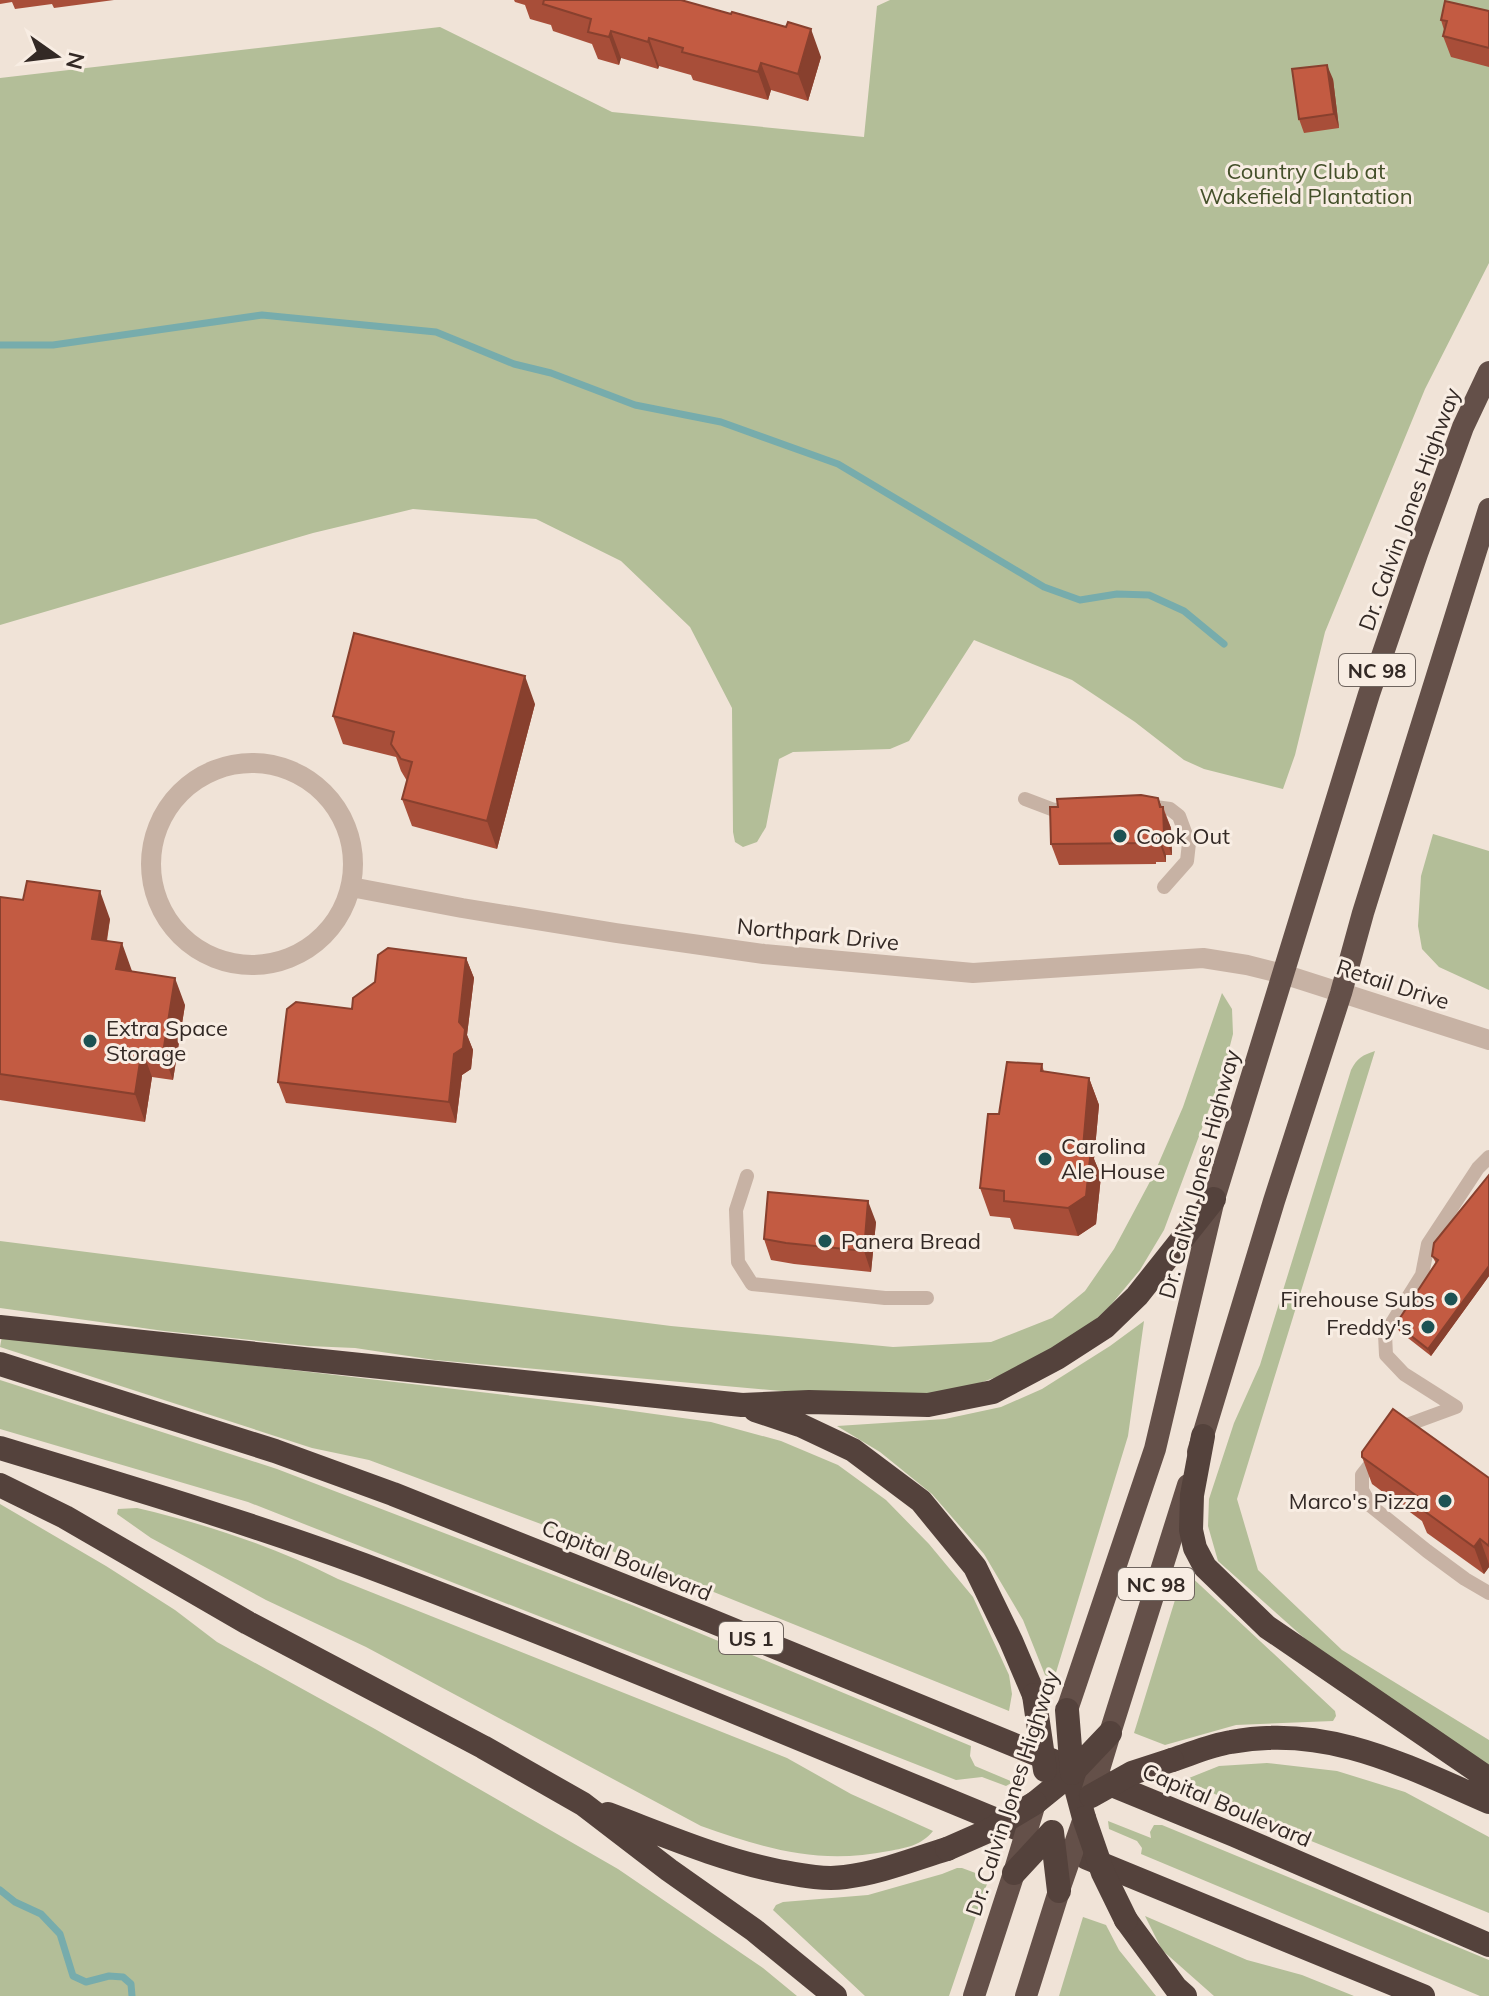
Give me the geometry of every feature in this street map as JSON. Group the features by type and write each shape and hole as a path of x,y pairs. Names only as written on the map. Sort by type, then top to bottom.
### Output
{"highway":[{"name":"Dr. Calvin Jones Highway","path":"974,1996 1155,1449 1214,1199 1369,694 1463,427 1489,372"},
{"name":"NC 98","path":"1026,1996 1341,993 1489,509"},
{"path":"0,1327 742,1405 809,1402 928,1405 993,1392 1057,1358 1105,1327 1137,1296 1214,1199"},
{"name":"Capital Boulevard","path":"0,1364 275,1451 393,1494 1234,1835 1489,1945"},
{"path":"742,1405 800,1425 853,1450 921,1501 975,1567 1034,1695 1043,1788 1059,1891"},
{"path":"1203,1436 1192,1495 1191,1530 1195,1548 1205,1567 1267,1627 1489,1779"},
{"path":"0,1448 196,1507 361,1564 536,1631 1423,1996"},
{"path":"0,1485 65,1517 248,1623 483,1747 583,1804 754,1930 835,1996"},
{"path":"1067,1710 1072,1773 1085,1806 1103,1873 1126,1920 1185,1996"},
{"path":"583,1804 750,1865 805,1876 843,1877 947,1849 988,1831 1043,1788 1072,1773 1110,1733"},
{"path":"1014,1873 1052,1832 1132,1773 1230,1742 1289,1737 1340,1744 1387,1758 1489,1802"}],"street":[{"path":"269,765 291,771 311,782 328,797 341,815 353,859 351,887 334,923 319,940 301,953 280,962 258,966 235,964 213,958 194,947 170,923 155,892 153,847 159,825 185,789 225,767 269,765"},
{"name":"Northpark Drive","path":"351,887 462,908 764,954 973,973 1203,958 1283,974"},
{"name":"Retail Drive","path":"1283,974 1489,1040"}],"lane":[{"path":"1025,799 1054,810 1086,808"},
{"path":"1133,806 1170,809 1179,816 1189,843 1187,861 1164,887"},
{"path":"1489,1157 1478,1168 1428,1244 1422,1275 1385,1334 1386,1355 1404,1374 1456,1407 1395,1429 1362,1475 1362,1490 1371,1506 1465,1579 1489,1593"},
{"path":"747,1176 736,1210 737,1249 738,1262 752,1284 885,1298 927,1298"}],"green space":[{"name":"Country Club at Wakefield Plantation","path":"890,0 1489,0 1489,263 1425,389 1325,632 1295,755 1283,789 1204,769 1184,760 1135,722 1072,680 974,640 909,741 890,749 793,752 779,759 766,827 757,842 743,847 735,842 733,832 732,708 690,627 621,561 536,519 413,509 313,533 0,625 0,78 440,27 612,112 864,137 877,6"},
{"path":"1433,834 1489,851 1489,990 1439,967 1422,949 1418,926 1421,876"},
{"path":"1222,993 1232,1009 1233,1034 1224,1069 1164,1230 1140,1270 1110,1306 1081,1333 1035,1363 977,1384 918,1396 792,1392 435,1360 355,1348 164,1331 0,1308 0,1241 671,1326 893,1347 991,1342 1052,1318 1085,1291 1114,1249 1154,1174 1183,1107"},
{"path":"1375,1051 1237,1499 1258,1570 1342,1650 1489,1740 1489,1766 1330,1661 1218,1561 1208,1526 1209,1499 1234,1423 1260,1365 1351,1070 1361,1058"},
{"path":"1144,1321 1128,1436 1054,1679 1045,1675 1023,1620 984,1554 932,1494 880,1452 837,1426 945,1419 1001,1407 1042,1389"},
{"path":"2,1336 590,1405 711,1422 781,1441 838,1465 886,1500 929,1544 973,1597 1009,1675 1012,1694 1009,1711 592,1543 369,1460 312,1448 0,1347"},
{"path":"0,1380 277,1469 632,1605 971,1746 970,1756 975,1766 1013,1782 1006,1786 982,1777 956,1780 248,1502 0,1429"},
{"path":"0,1504 106,1566 175,1610 217,1642 618,1869 763,1968 797,1996 0,1996"},
{"path":"137,1508 189,1521 265,1547 787,1758 851,1794 933,1831 924,1840 907,1847 839,1856 771,1848 701,1826 366,1647 266,1600 151,1538 117,1514 118,1509"},
{"path":"1186,1572 1335,1711 1333,1721 1236,1725 1165,1745 1134,1733"},
{"path":"1267,1763 1337,1771 1405,1792 1489,1837 1489,1913 1284,1830 1274,1821 1184,1780 1219,1766"},
{"path":"1108,1821 1151,1838 1154,1825 1162,1825 1489,1960 1489,1996 1480,1996 1141,1854 1142,1848 1137,1841 1109,1829"},
{"path":"957,1868 989,1878 949,1996 865,1996 773,1910 783,1902 868,1895"},
{"path":"1145,1916 1247,1960 1302,1975 1354,1996 1214,1996 1162,1950"},
{"path":"1083,1917 1106,1925 1119,1950 1156,1996 1059,1996"}],"building":[{"path":"544,0 681,0 786,27 788,22 811,29 798,74 761,63 758,72 682,52 683,48 649,38 648,42 611,31 609,37 588,32 591,19 543,4"},
{"path":"1445,1 1489,11 1489,48 1443,36 1447,21 1441,20"},
{"path":"1327,65 1334,114 1299,119 1292,69"},
{"path":"354,633 525,676 487,821 402,799 412,762 401,759 391,744 394,732 333,716"},
{"path":"1141,795 1158,798 1160,807 1163,807 1164,834 1158,834 1159,841 1051,844 1050,807 1058,807 1057,799"},
{"name":"Extra Space Storage","path":"27,881 100,891 92,939 122,943 116,969 175,978 163,1053 142,1049 135,1094 0,1074 0,897 23,900"},
{"path":"388,948 466,958 459,1022 465,1029 463,1048 454,1054 449,1102 278,1082 287,1009 296,1002 352,1009 353,998 375,982 378,955"},
{"name":"Carolina Ale House","path":"1007,1062 1042,1064 1041,1071 1089,1078 1083,1148 1091,1149 1086,1196 1068,1208 1004,1201 1004,1191 980,1188 988,1114 999,1114"},
{"path":"1489,1175 1489,1266 1428,1349 1396,1324 1438,1260 1432,1256 1434,1243"},
{"path":"768,1192 868,1201 864,1251 764,1239"},
{"path":"1393,1409 1489,1478 1489,1546 1480,1539 1474,1547 1416,1505 1421,1499 1362,1457 1362,1452"}],"waterway":[{"path":"0,345 53,345 262,315 436,332 514,364 551,373 635,405 721,422 838,464 1044,587 1080,600 1117,594 1149,595 1184,611 1224,644"},
{"path":"0,1890 15,1902 41,1914 60,1934 73,1976 86,1982 109,1976 123,1977 131,1984 132,1996"}],"place":[{"name":"Cook Out","path":"1120,836"},
{"name":"Extra Space Storage","path":"90,1041"},
{"name":"Carolina Ale House","path":"1045,1159"},
{"name":"Panera Bread","path":"825,1241"},
{"name":"Firehouse Subs","path":"1451,1299"},
{"name":"Freddy's","path":"1428,1327"},
{"name":"Marco's Pizza","path":"1445,1501"}]}
